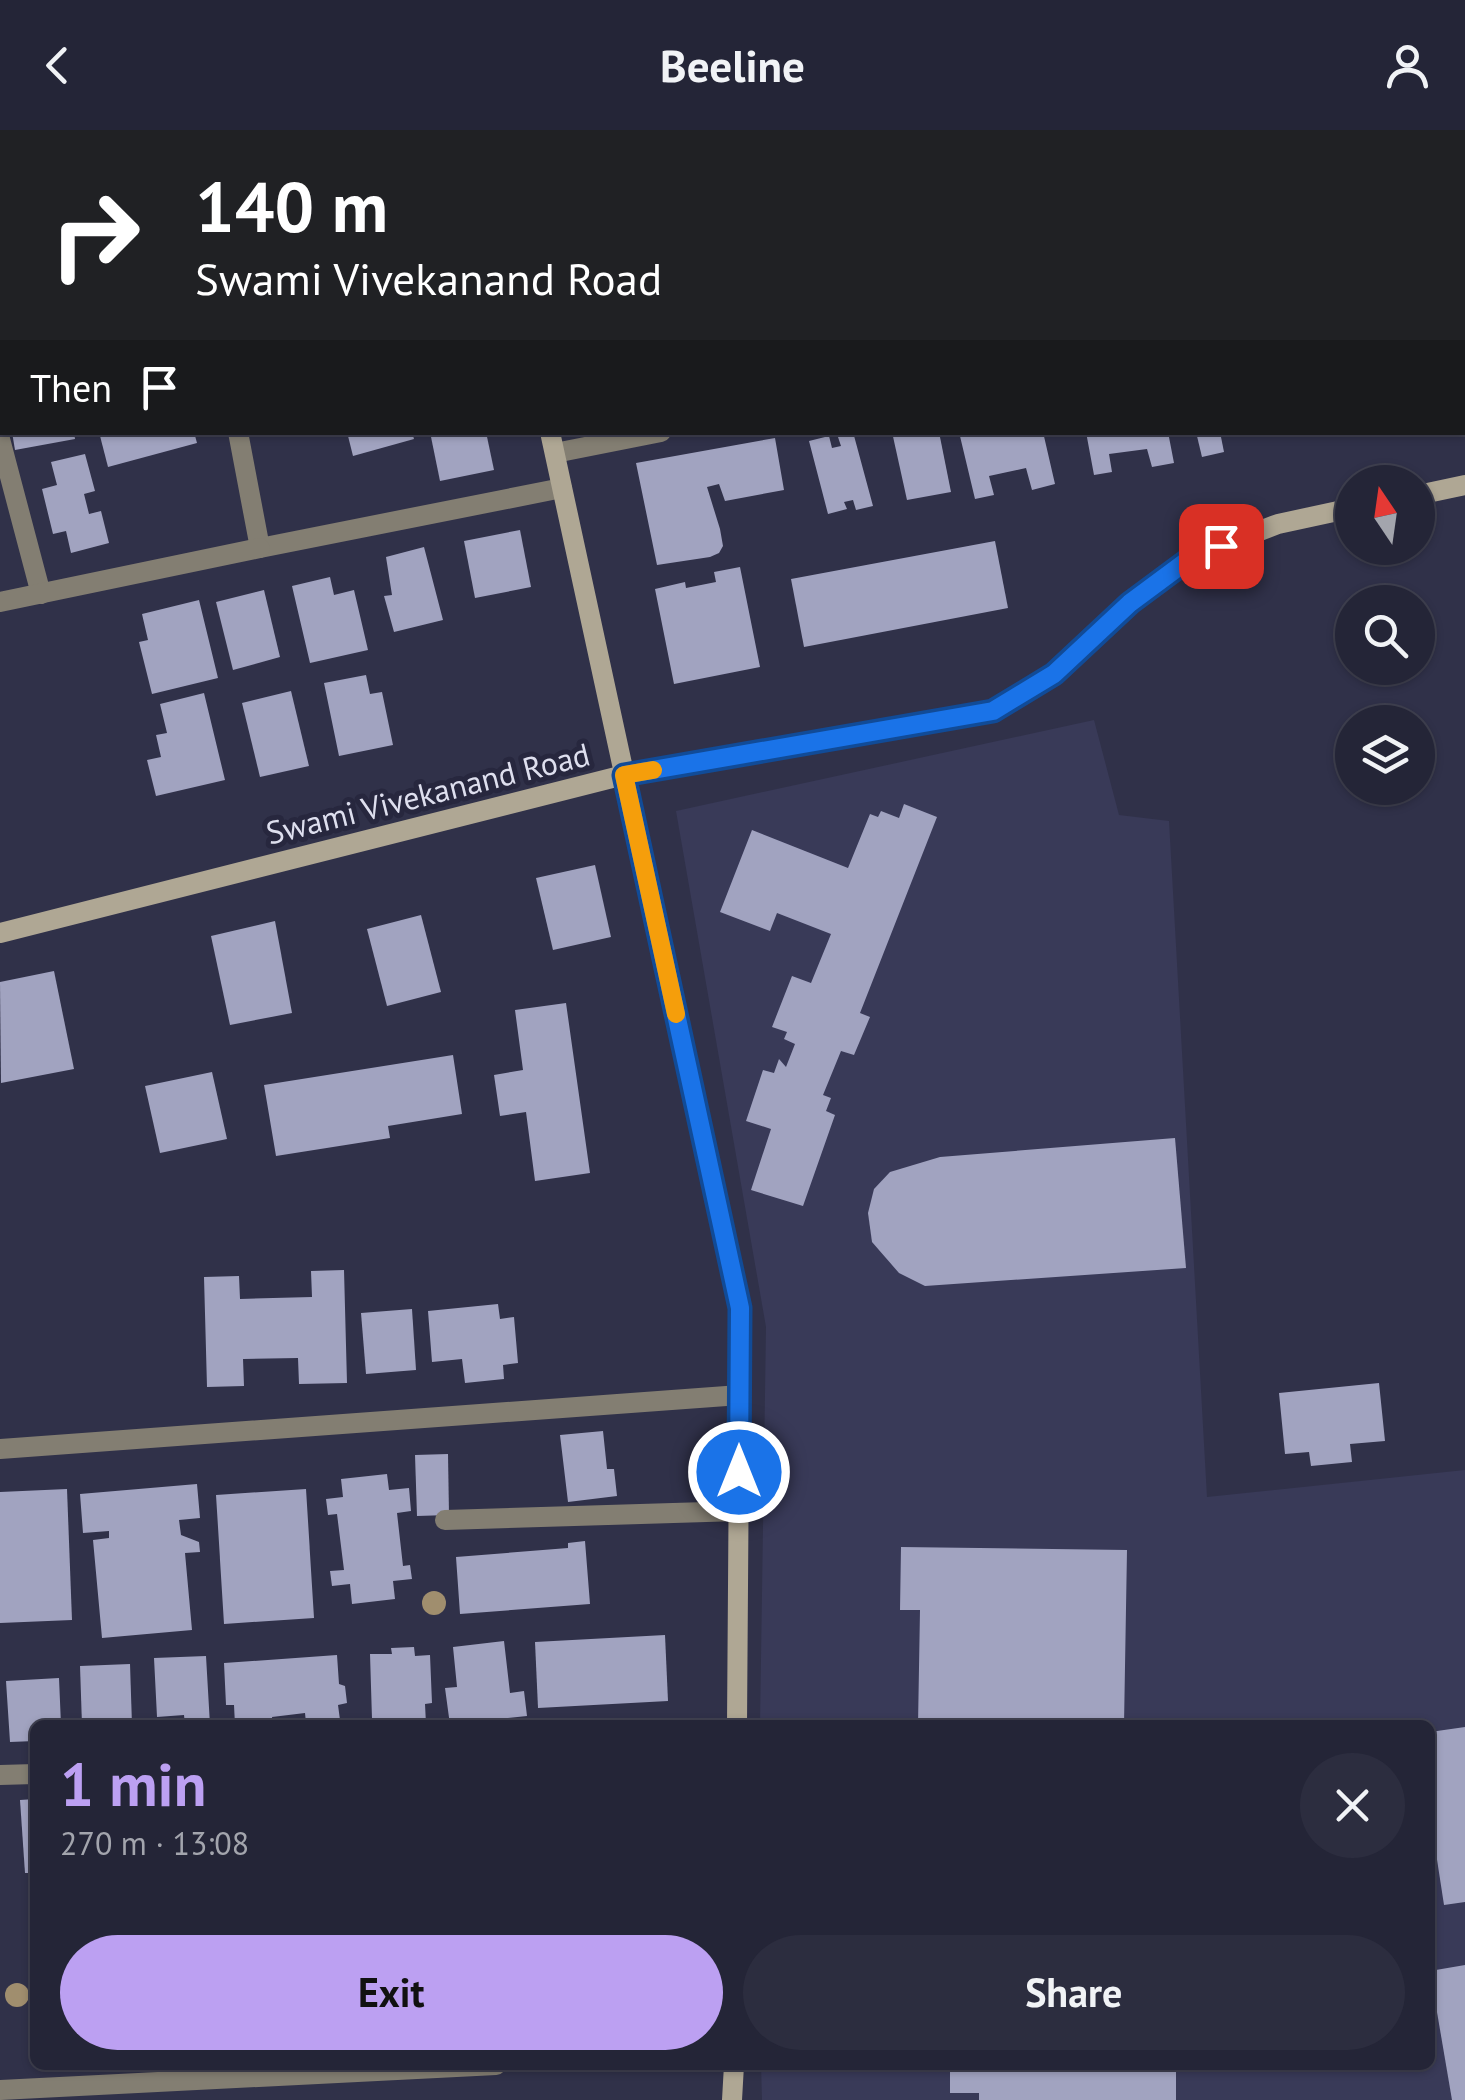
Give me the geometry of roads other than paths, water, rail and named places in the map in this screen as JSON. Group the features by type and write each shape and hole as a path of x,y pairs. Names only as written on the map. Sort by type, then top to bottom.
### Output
{"street":[{"path":"239,435 260,548"},
{"path":"632,435 552,443 740,1308 737,1720"},
{"path":"0,439 41,594"},
{"path":"1435,491 1465,485"},
{"path":"0,602 562,488"},
{"name":"Swami Vivekanand Road","path":"0,933 624,775 993,711 1054,674 1130,603 1192,557 1278,524 1335,512"},
{"path":"0,1449 740,1395"},
{"path":"445,1520 738,1511"},
{"path":"0,1775 30,1774"},
{"path":"0,2090 380,2070"},
{"path":"732,2100 734,2070"}]}
